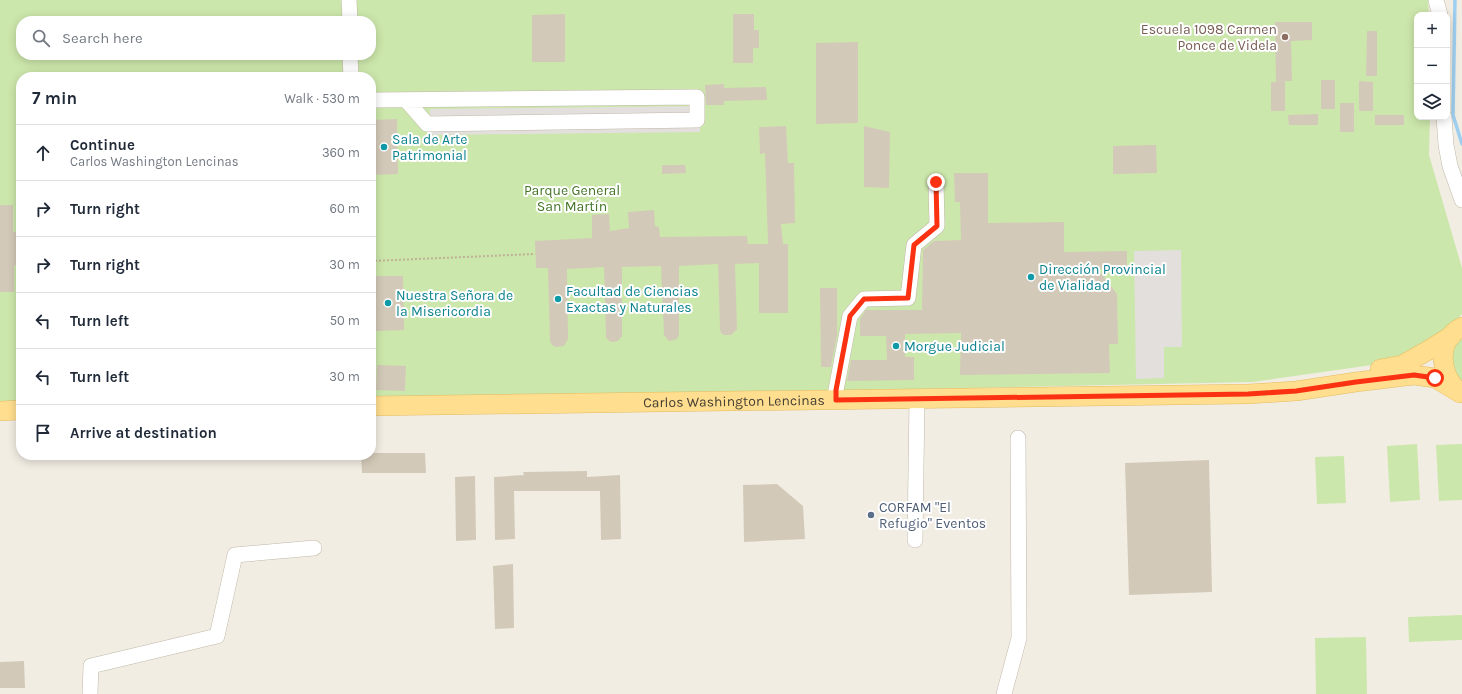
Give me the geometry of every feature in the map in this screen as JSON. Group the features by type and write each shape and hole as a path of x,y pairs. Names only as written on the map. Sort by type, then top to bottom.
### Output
{"main road":[{"name":"Carlos Washington Lencinas","path":"1193,395 1370,372 1402,365 1458,328"},
{"path":"1458,328 1444,351 1443,367 1449,382 1461,394"},
{"name":"Carlos Washington Lencinas","path":"376,406 1248,394 1296,391 1414,375 1435,378 1461,394"},
{"path":"0,411 16,410"}],"street":[{"path":"349,0 350,16"},
{"path":"1436,0 1439,12"},
{"path":"350,60 351,72"},
{"path":"376,100 697,97 697,120 427,124 406,100"},
{"path":"1444,120 1446,145 1450,166 1462,200"},
{"path":"836,400 836,390 850,316 864,299 908,298 914,245 937,226 936,182"},
{"path":"915,540 917,398"},
{"path":"1004,694 1019,638 1018,438"},
{"path":"90,694 91,666 217,636 235,555 314,548"}],"path":[{"path":"376,261 535,254"}],"green space":[{"name":"Parque General San Martín","path":"0,0 1428,0 1429,12 1414,12 1414,120 1430,120 1429,155 1462,268 1462,314 1454,323 1393,362 1253,382 376,401 376,72 16,72 16,403 0,403"},
{"path":"1462,332 1462,388 1454,380 1449,349"},
{"path":"1417,444 1420,500 1390,502 1387,446"},
{"path":"1462,444 1462,500 1439,501 1436,445"},
{"path":"1344,456 1346,503 1317,504 1315,457"},
{"path":"1462,615 1462,640 1409,642 1408,617"},
{"path":"1366,637 1367,694 1316,694 1315,638"}],"shaded area":[{"path":"700,106 700,132 430,135 430,109"},
{"path":"1181,250 1182,347 1164,347 1164,378 1136,379 1134,251"}],"building":[{"path":"565,14 565,62 532,62 532,15"},
{"path":"733,14 754,14 754,30 759,30 759,48 753,48 753,63 733,63"},
{"path":"1275,22 1312,22 1312,40 1291,41 1292,81 1285,81 1285,111 1271,111 1271,82 1276,82"},
{"path":"1367,31 1377,31 1377,76 1366,76"},
{"path":"858,42 858,123 816,124 816,43"},
{"path":"1321,80 1335,80 1335,109 1321,109"},
{"path":"1359,81 1373,82 1373,111 1359,111"},
{"path":"724,84 724,88 766,87 767,100 724,101 724,105 706,105 705,85"},
{"path":"1340,103 1354,103 1354,132 1340,132"},
{"path":"1318,114 1318,125 1289,125 1288,115"},
{"path":"1375,115 1404,115 1404,125 1375,125"},
{"name":"Sala de Arte Patrimonial","path":"397,119 398,174 376,175 376,120"},
{"name":"Facultad de Ciencias Exactas y Naturales","path":"786,126 788,163 794,163 795,223 781,224 783,244 788,244 788,313 759,313 759,263 735,264 737,329 731,335 724,335 721,333 720,329 718,264 679,266 679,335 677,339 669,341 664,335 661,266 622,267 622,336 618,341 613,342 609,341 606,337 604,267 567,269 568,339 564,346 556,347 552,345 550,341 548,268 536,268 535,241 592,238 592,215 609,214 610,231 629,228 628,212 654,210 655,226 659,227 660,237 747,236 748,244 768,244 765,153 760,154 759,127"},
{"path":"864,126 890,132 889,188 864,187"},
{"path":"1156,145 1157,173 1113,174 1113,146"},
{"path":"662,165 685,165 686,173 662,174"},
{"name":"Dirección Provincial de Vialidad","path":"954,173 988,173 988,223 1064,222 1064,252 1127,251 1127,269 1098,269 1117,294 1118,344 1109,344 1110,373 960,375 961,333 905,334 905,357 914,357 914,380 847,381 851,360 887,360 886,336 860,336 860,319 866,310 922,310 923,250 934,241 961,240 960,202 955,202"},
{"path":"0,205 13,205 13,232 16,232 14,292 0,292"},
{"name":"Nuestra Señora de la Misericordia","path":"376,276 403,276 404,330 376,331"},
{"path":"820,288 837,288 837,335 831,367 821,367"},
{"path":"377,365 406,366 405,391 376,390"},
{"path":"376,453 425,453 426,473 362,473 361,460 376,460"},
{"path":"1209,460 1212,592 1129,595 1125,463"},
{"path":"587,471 587,477 620,475 621,539 601,540 600,491 514,491 515,539 495,540 494,477 524,475 523,472"},
{"path":"475,476 476,540 456,541 455,477"},
{"path":"777,484 803,506 805,539 744,542 743,485"},
{"path":"513,564 514,628 495,629 493,566"},
{"path":"24,661 25,688 0,688 0,662"}],"waterway":[{"path":"1455,0 1453,115 1462,144"}],"place":[{"name":"Escuela 1098 Carmen Ponce de Videla","path":"1285,37"},
{"name":"Sala de Arte Patrimonial","path":"384,147"},
{"name":"Dirección Provincial de Vialidad","path":"1031,277"},
{"name":"Facultad de Ciencias Exactas y Naturales","path":"558,299"},
{"name":"Nuestra Señora de la Misericordia","path":"388,303"},
{"name":"Morgue Judicial","path":"896,346"},
{"name":"CORFAM \"El Refugio\" Eventos","path":"871,515"}],"route":[{"path":"936,182 937,226 914,245 908,298 864,299 850,316 836,390 836,400 1248,394 1296,391 1414,375 1435,378"}]}
